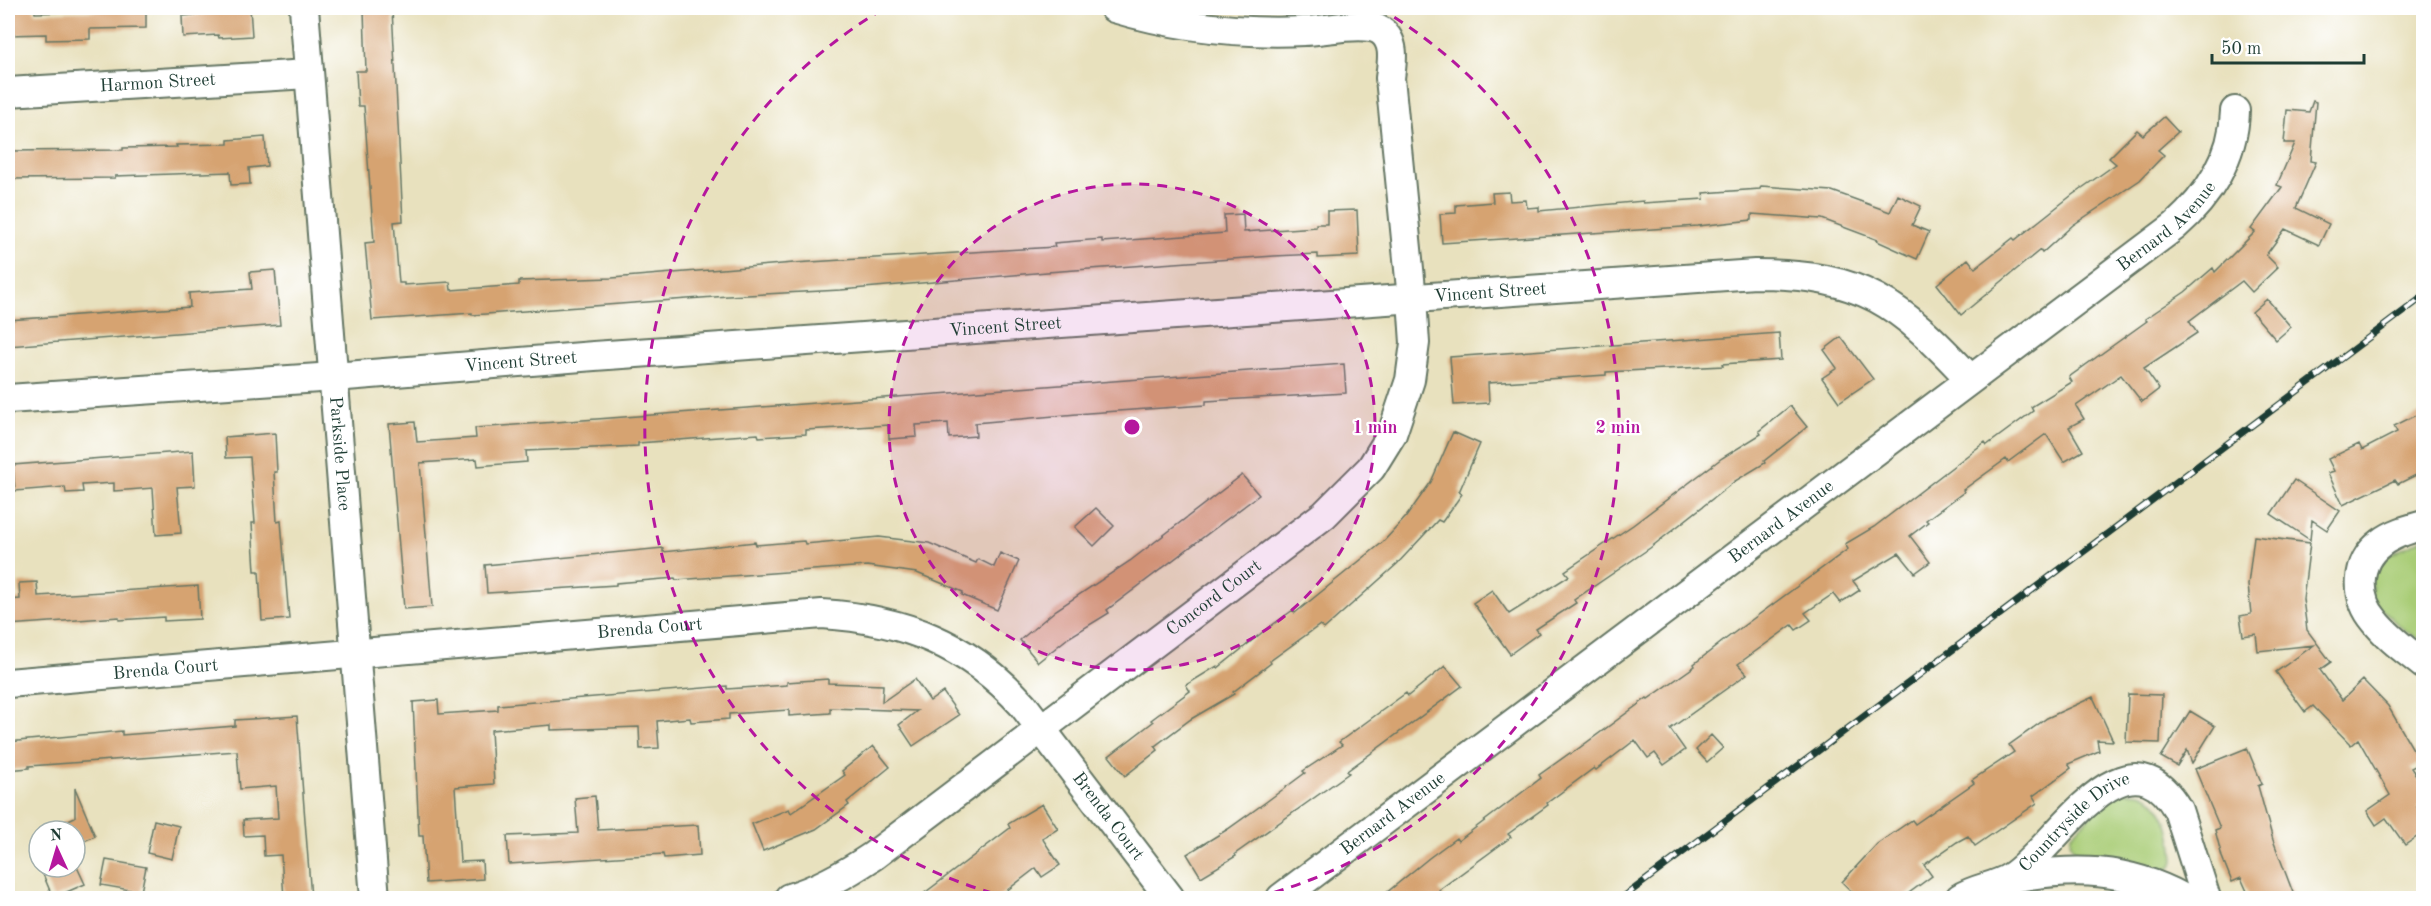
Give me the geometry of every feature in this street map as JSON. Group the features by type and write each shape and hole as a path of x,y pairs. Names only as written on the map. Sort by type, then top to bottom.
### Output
{"street":[{"name":"Parkside Place","path":"304,8 375,898"},
{"name":"Concord Court","path":"789,898 812,891 857,867 1242,580 1324,515 1371,468 1392,435 1410,380 1414,343 1412,299 1390,78 1392,57 1390,42 1381,31 1366,25 1322,31 1270,33 1205,29 1153,19 1114,8"},
{"name":"Harmon Street","path":"8,92 308,74"},
{"name":"Bernard Avenue","path":"1281,898 2186,216 2204,196 2227,155 2235,125 2235,111"},
{"name":"Vincent Street","path":"8,399 1755,274 1815,277 1872,294 1897,309 1943,350 1970,379"},
{"path":"2424,525 2394,535 2381,543 2370,553 2363,566 2360,580 2361,595 2374,621 2424,665"},
{"name":"Brenda Court","path":"8,683 822,614 893,624 939,641 960,652 1003,683 1170,898"},
{"name":"Countryside Drive","path":"2011,878 2096,793 2121,780 2142,779 2165,791 2178,810 2206,898"},
{"name":"Countryside Drive","path":"1960,898 2011,878 2066,870 2096,871 2144,882 2183,898"}],"green space":[{"path":"2423,539 2423,641 2402,628 2372,599 2372,578 2381,559"},
{"path":"2115,792 2143,794 2151,799 2164,814 2172,842 2174,861 2170,867 2162,871 2125,860 2079,853 2072,847 2071,835"}],"building":[{"path":"8,8 34,8 35,13 102,11 101,8 146,8 146,28 90,29 90,39 46,40 46,34 8,35"},
{"path":"217,8 250,8 252,36 183,37 182,16 217,13"},
{"path":"392,9 403,221 394,222 399,283 404,283 404,285 450,282 451,290 519,285 519,281 612,278 794,263 1055,247 1054,243 1102,239 1102,242 1225,233 1224,215 1243,214 1244,232 1316,227 1316,224 1327,224 1327,211 1357,210 1359,256 1318,258 1318,254 1274,256 1047,272 841,290 372,320 365,243 374,242 364,106 358,106 356,71 366,71 364,10"},
{"path":"2313,101 2316,102 2311,161 2316,162 2296,208 2329,224 2319,245 2285,229 2266,255 2278,267 2252,292 2242,281 2189,321 2197,333 2144,368 2159,389 2142,402 2121,375 2076,406 2084,419 2069,427 2083,451 2064,462 2046,434 2008,462 2006,459 1963,490 1964,492 1926,520 1928,522 1910,536 1930,562 1915,573 1899,553 1853,581 1860,590 1840,603 1833,594 1805,613 1811,620 1796,630 1792,625 1738,664 1747,674 1670,729 1685,750 1664,765 1655,753 1648,758 1635,740 1547,803 1548,805 1508,834 1511,837 1439,890 1445,898 1380,898 1429,858 1456,838 1458,841 1541,778 1539,775 1695,666 1694,664 1727,638 1848,549 1845,544 1874,527 1985,442 1987,445 2033,411 2031,407 2072,382 2069,377 2147,321 2145,319 2185,292 2213,268 2215,272 2255,232 2251,229 2282,187 2277,185 2295,143 2284,143 2287,110 2309,112"},
{"path":"2164,117 2178,132 2158,150 2164,155 2140,180 2073,225 2042,253 2040,250 1961,315 1937,284 1968,259 1975,268 2013,238 2015,240 2116,164 2109,158 2137,130 2143,135"},
{"path":"265,137 267,166 249,168 250,184 231,185 230,172 115,176 115,178 8,179 8,151 123,150 123,148 228,144 228,140"},
{"path":"1761,186 1832,191 1890,212 1898,195 1921,206 1912,225 1929,232 1917,259 1878,240 1822,219 1752,214 1752,220 1698,226 1442,243 1440,214 1456,213 1456,205 1493,202 1492,193 1509,192 1510,201 1526,200 1527,208 1539,207 1539,211 1643,201 1643,203 1704,199 1703,193 1760,189"},
{"path":"275,270 280,325 8,346 8,320 190,307 189,293 252,289 250,272"},
{"path":"2267,299 2291,327 2276,340 2252,312"},
{"path":"1779,333 1781,360 1488,383 1489,403 1454,405 1450,357"},
{"path":"1841,337 1873,379 1839,402 1822,378 1837,368 1824,350"},
{"path":"1344,364 1346,393 1206,401 1206,405 975,423 976,436 949,438 948,423 916,425 917,437 889,439 888,425 806,430 806,434 759,437 758,434 638,443 638,446 526,451 527,462 478,466 477,459 420,463 432,607 404,609 389,424 415,422 417,442 476,438 475,428"},
{"path":"1790,406 1807,427 1764,461 1765,463 1735,481 1650,548 1574,600 1576,603 1536,629 1539,633 1510,654 1473,603 1492,590 1509,614 1569,576 1565,571 1633,525 1722,458 1761,434 1759,431"},
{"path":"2424,411 2424,471 2398,484 2395,480 2343,505 2328,473 2334,471 2328,459 2359,444 2362,450 2397,432 2394,426"},
{"path":"1453,432 1480,444 1459,492 1462,494 1442,522 1438,520 1397,564 1324,629 1320,625 1270,661 1271,663 1233,692 1234,694 1191,719 1155,746 1158,750 1125,776 1109,756 1190,691 1186,685 1217,666 1218,668 1293,610 1295,613 1383,542 1406,517 1431,482"},
{"path":"275,433 277,472 274,472 277,522 281,521 289,619 262,621 259,571 255,571 252,523 255,523 250,457 226,458 225,437"},
{"path":"193,451 195,486 177,487 181,533 156,535 153,488 114,491 114,483 82,485 83,492 66,493 65,487 15,491 13,465"},
{"path":"1242,475 1259,495 1107,610 1109,613 1068,638 1038,662 1020,640 1056,610 1130,561"},
{"path":"2294,480 2340,511 2327,530 2312,520 2310,540 2271,514"},
{"path":"1096,508 1114,526 1094,546 1075,527"},
{"path":"2254,536 2310,543 2303,599 2307,630 2331,662 2320,670 2342,700 2363,680 2388,706 2421,763 2411,768 2424,786 2424,802 2417,807 2424,816 2424,832 2405,845 2386,818 2376,825 2367,811 2390,795 2358,739 2351,745 2313,706 2305,712 2276,672 2314,645 2258,651 2256,634 2243,636 2240,616 2251,614 2248,585"},
{"path":"879,537 929,543 976,563 978,559 994,567 1000,553 1019,561 997,610 962,595 963,592 917,573 867,566 487,593 485,565 663,548 663,552 755,542 756,545 804,541 805,544"},
{"path":"37,582 38,596 198,586 200,619 164,621 164,617 119,620 119,617 8,625 8,600 20,599 19,583"},
{"path":"1445,666 1462,686 1347,771 1349,773 1235,854 1236,856 1201,877 1187,854 1266,802 1305,773 1303,771 1342,745 1339,742 1406,693 1408,696"},
{"path":"828,679 828,683 883,685 882,702 915,679 930,701 943,692 959,715 913,746 899,725 917,711 830,708 830,713 789,716 789,710 729,714 729,719 691,722 690,718 657,721 659,748 640,749 639,727 551,730 551,725 491,730 494,784 455,787 460,862 482,861 483,879 426,883 423,836 419,836 413,702 438,700 439,714 498,710 498,705 727,686 727,689 787,685 787,682"},
{"path":"2128,694 2162,695 2160,743 2126,742"},
{"path":"2093,697 2113,741 2097,740 2099,751 2068,764 2071,768 2033,796 2037,803 1975,846 1968,836 1924,865 1932,876 1902,898 1858,898 1842,882 1877,844 1912,820 1915,824 1974,783 1972,780 2014,752 2009,745 2047,718"},
{"path":"2190,711 2215,726 2192,763 2187,750 2177,766 2161,757"},
{"path":"297,716 311,898 284,898 281,855 264,856 263,835 244,836 243,820 278,818 276,786 240,789 237,751 29,766 29,768 8,770 8,742 122,731 122,735 235,726 235,720"},
{"path":"1711,735 1723,748 1707,762 1696,750"},
{"path":"873,746 890,767 847,802 849,805 816,829 763,851 752,824 789,809 791,813 845,775 842,771"},
{"path":"2247,748 2262,784 2258,786 2273,840 2295,898 2250,898 2241,878 2232,882 2222,857 2215,830 2220,828 2195,769"},
{"path":"75,788 95,836 87,840 87,819 71,819 75,817"},
{"path":"595,796 598,830 698,825 700,855 664,858 663,854 509,864 507,836 578,833 575,798"},
{"path":"1042,804 1058,829 1042,838 1060,865 1042,877 1036,868 997,898 918,898 1010,828 1008,824"},
{"path":"154,820 179,826 172,859 147,853"},
{"path":"106,860 146,867 141,892 101,885"},
{"path":"45,879 83,879 85,884 53,898"}],"railway":[{"path":"1622,898 2424,296"}]}
